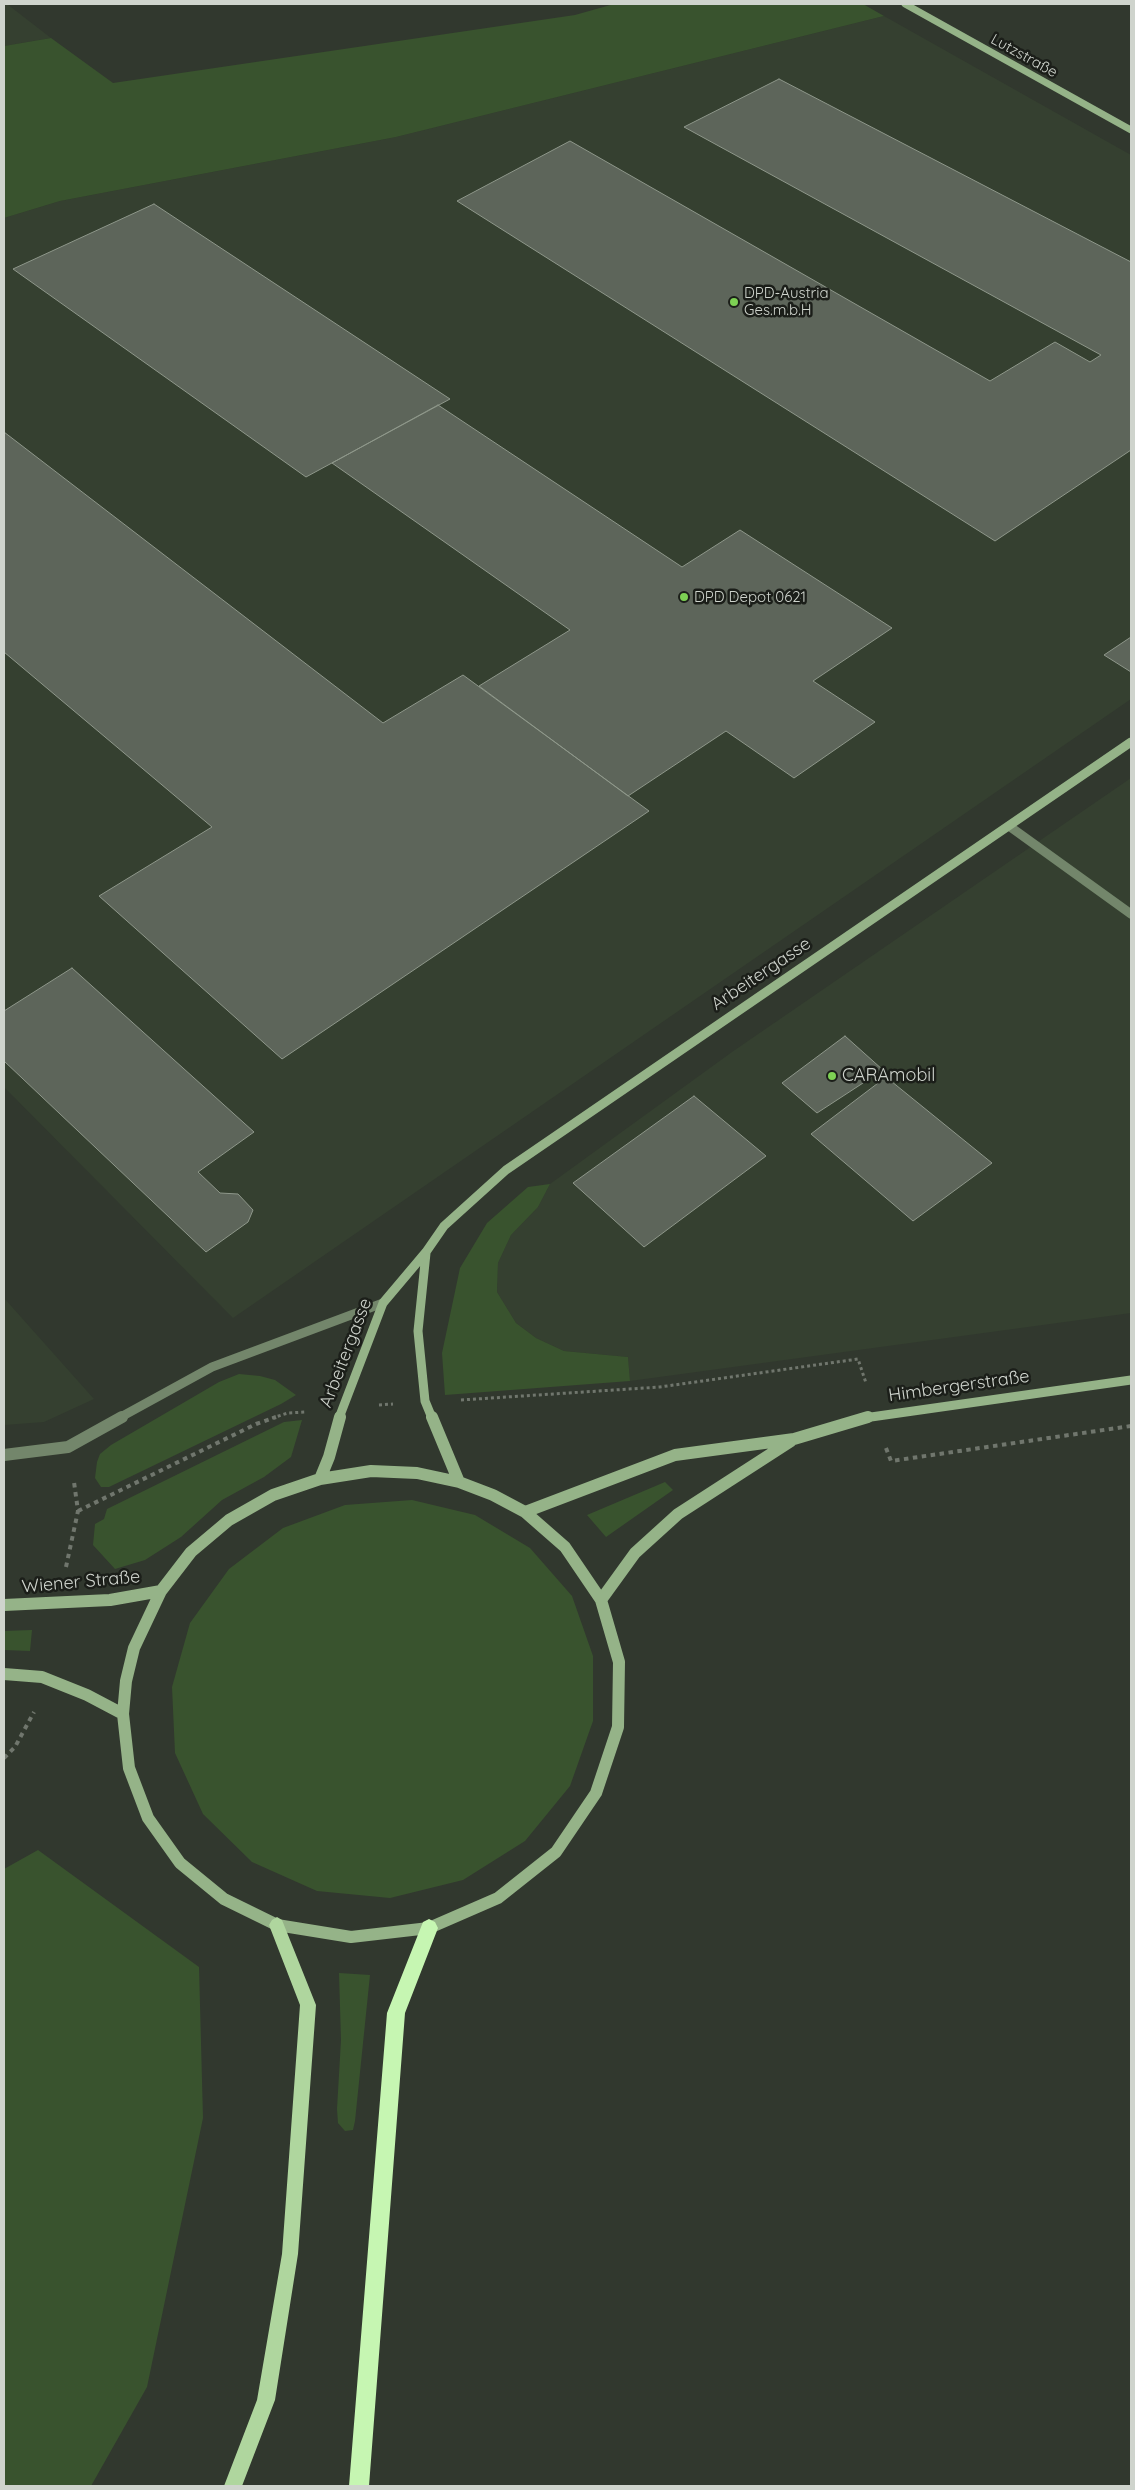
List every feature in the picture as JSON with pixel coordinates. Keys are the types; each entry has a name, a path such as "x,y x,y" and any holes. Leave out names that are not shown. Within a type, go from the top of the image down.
{"highway":[{"path":"359,2486 396,2013 429,1928"}],"main road":[{"path":"232,2486 266,2400 290,2254 308,2006 277,1925"}],"street":[{"name":"Lutzstraße","path":"905,4 1131,130"},
{"name":"Arbeitergasse","path":"320,1479 329,1457 342,1408 383,1303 426,1252 444,1226 506,1170 1131,742"},
{"name":"Arbeitergasse","path":"426,1252 418,1331 425,1401 459,1482"},
{"name":"Himbergerstraße","path":"525,1512 675,1455 794,1439 876,1415 1131,1380"},
{"name":"Himbergerstraße","path":"601,1600 635,1553 678,1514 794,1439"},
{"path":"371,1471 417,1473 459,1482 493,1495 525,1512 565,1547 601,1600 619,1662 618,1727 596,1793 556,1852 498,1898 429,1928 351,1938 277,1925 224,1899 180,1863 148,1818 129,1768 123,1714 126,1681 134,1648 161,1591 191,1552 229,1520 273,1495 320,1479 371,1471"},
{"name":"Wiener Straße","path":"4,1605 110,1600 161,1591"},
{"path":"4,1674 42,1677 87,1695 123,1714"}],"lane":[{"path":"1009,826 1131,914"},
{"path":"4,1455 68,1447 212,1367 383,1303"}],"path":[{"path":"471,1400 660,1387 858,1359 865,1381"},
{"path":"78,1511 256,1424 288,1413"},
{"path":"884,1440 891,1461 1131,1426"}],"shaded area":[{"path":"4,4 7,4 51,38 4,46"},
{"path":"884,16 1131,155 1131,699 233,1318 4,1087 4,218 60,201 396,137"},
{"path":"1131,778 1131,1313 630,1381 628,1357 564,1351 536,1338 516,1323 497,1292 498,1263 511,1235 538,1207 550,1184 732,1052"},
{"path":"4,1298 94,1399 44,1422 4,1425"}],"green space":[{"path":"614,4 863,4 884,16 396,137 60,201 4,218 4,46 51,38 113,83 575,15"},
{"path":"550,1184 538,1207 511,1235 498,1263 497,1292 516,1323 536,1338 564,1351 628,1357 630,1381 445,1395 442,1353 460,1268 487,1223 528,1187"},
{"path":"239,1374 275,1380 296,1395 109,1487 101,1487 95,1478 100,1454 111,1445 219,1382"},
{"path":"302,1420 291,1457 264,1477 222,1500 181,1537 145,1560 115,1569 93,1545 95,1524 104,1519 107,1509 284,1422"},
{"path":"665,1482 673,1490 606,1537 587,1515"},
{"path":"412,1500 475,1515 530,1548 572,1596 593,1656 593,1721 570,1786 525,1841 463,1880 390,1898 317,1891 252,1862 203,1814 175,1753 172,1687 190,1623 229,1569 283,1528 345,1505"},
{"path":"32,1630 30,1651 4,1650 4,1631"},
{"path":"38,1850 199,1967 203,2118 147,2387 91,2486 4,2486 4,1869"},
{"path":"339,1973 370,1975 355,2121 353,2130 345,2131 338,2123 337,2109 341,2040"}],"building":[{"name":"DPD-Austria Ges.m.b.H","path":"779,79 1131,262 1131,450 995,541 457,201 570,141 990,381 1055,342 1090,362 1101,355 684,127"},
{"path":"154,204 450,399 306,477 13,269"},
{"name":"DPD Depot 0621","path":"438,405 682,567 740,530 892,628 813,681 875,722 794,778 726,731 628,796 479,686 570,630 332,463"},
{"path":"4,432 383,723 463,675 649,811 282,1059 99,896 212,827 4,652"},
{"path":"1131,637 1131,672 1104,655"},
{"path":"72,968 254,1132 198,1172 220,1193 238,1194 253,1210 248,1222 206,1252 4,1061 4,1011"},
{"name":"CARAmobil","path":"845,1036 883,1070 817,1113 782,1083"},
{"path":"886,1077 992,1163 913,1221 811,1134"},
{"path":"694,1096 766,1156 644,1247 573,1183"}],"place":[{"name":"DPD-Austria Ges.m.b.H","path":"734,302"},
{"name":"DPD Depot 0621","path":"684,597"},
{"name":"CARAmobil","path":"832,1076"}]}
